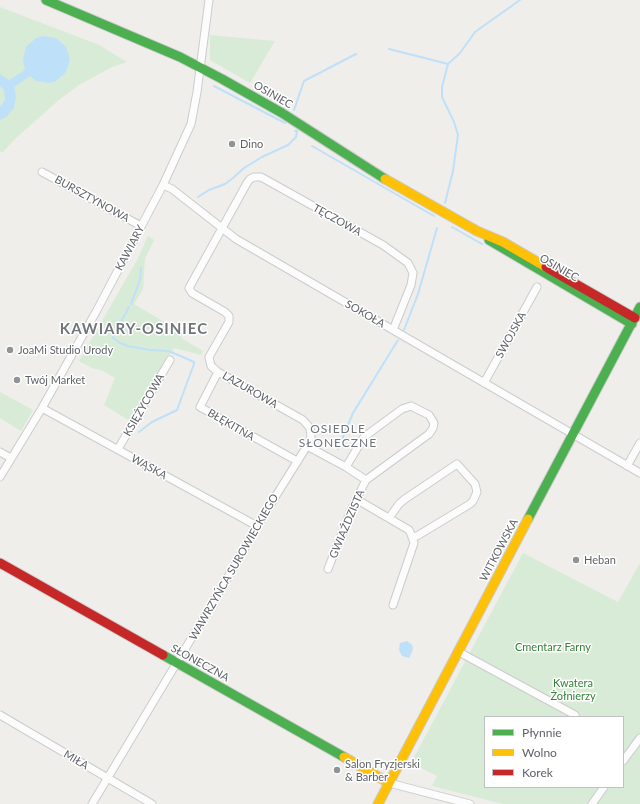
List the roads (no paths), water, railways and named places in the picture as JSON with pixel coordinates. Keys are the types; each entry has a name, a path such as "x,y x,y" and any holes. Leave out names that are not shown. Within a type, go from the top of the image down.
{"street":[{"name":"OSINIEC","path":"46,0 200,67 282,113 384,179 477,231 503,242 633,321"},
{"name":"KAWIARY","path":"0,477 42,408 97,310 163,185 191,124 197,92 209,0"},
{"name":"BURSZTYNOWA","path":"42,172 141,226"},
{"name":"TĘCZOWA","path":"222,228 247,183 254,177 261,177 383,245 408,263 411,266 413,273 411,285 393,330"},
{"name":"SOKOŁA","path":"163,185 172,189 236,239 640,473"},
{"name":"LAZUROWA","path":"222,228 189,288 192,293 225,312 229,316 229,322 210,358 211,366 218,372 302,420 310,428 311,432"},
{"name":"SWOJSKA","path":"484,383 537,287"},
{"name":"WITKOWSKA","path":"378,804 640,307"},
{"name":"KSIĘŻYCOWA","path":"118,449 170,360"},
{"name":"BŁĘKITNA","path":"218,372 200,407 297,462"},
{"name":"GWIAŹDZISTA","path":"328,568 356,500 366,480 429,434 434,423 429,415 411,406 402,409 364,437 346,467"},
{"name":"WĄSKA","path":"42,408 257,526"},
{"name":"WAWRZYŃCA SUROWIECKIEGO","path":"92,804 224,584 257,526 307,446 311,437 311,432"},
{"path":"627,466 640,443"},
{"name":"GWIAŹDZISTA","path":"307,446 346,467 366,480"},
{"path":"0,452 11,458"},
{"path":"389,518 399,504 457,464 475,484 477,492 473,501 417,536 412,537"},
{"path":"356,500 409,530 412,537 414,543 393,606"},
{"name":"SŁONECZNA","path":"0,563 389,783"},
{"path":"459,652 575,714"},
{"name":"MIŁA","path":"0,715 152,804"},
{"path":"624,760 640,738"},
{"path":"389,783 470,804"},
{"path":"592,804 603,788"}],"water":[{"path":"43,36 56,38 66,47 70,59 66,72 56,81 50,83 36,81 30,76 14,87 16,97 14,108 6,117 0,120 0,107 5,98 4,90 0,86 0,74 9,80 25,70 23,59 26,47 36,38"},
{"path":"407,641 413,648 409,658 402,656 399,650 400,643"}],"waterway":[{"path":"389,49 448,64 460,53 475,32 520,0"},
{"path":"294,110 304,81 356,54"},
{"path":"445,203 453,171 458,135 454,122 442,97 442,87 448,64"},
{"path":"214,86 285,123"},
{"path":"198,197 209,190 225,184 244,168 262,157 288,145 296,137 297,131 295,131"},
{"path":"312,146 434,216"},
{"path":"452,227 482,244"},
{"path":"404,330 418,294 437,228"},
{"path":"131,304 140,280 141,268"},
{"path":"129,307 113,338 128,346 150,350 168,351 194,362 177,410 152,422 139,432"},
{"path":"338,449 353,413 398,340"}],"place":[{"name":"Dino","path":"232,144"},
{"name":"JoaMi Studio Urody","path":"10,350"},
{"name":"Twój Market","path":"17,380"},
{"name":"Heban","path":"576,560"},
{"name":"Salon Fryzjerski & Barber","path":"337,770"}],"district":[{"name":"KAWIARY-OSINIEC","path":"134,329"},
{"name":"OSIEDLE SŁONECZNE","path":"338,436"}],"park label":[{"name":"Cmentarz Farny","path":"553,647"},
{"name":"Kwatera Żołnierzy","path":"573,689"}]}
